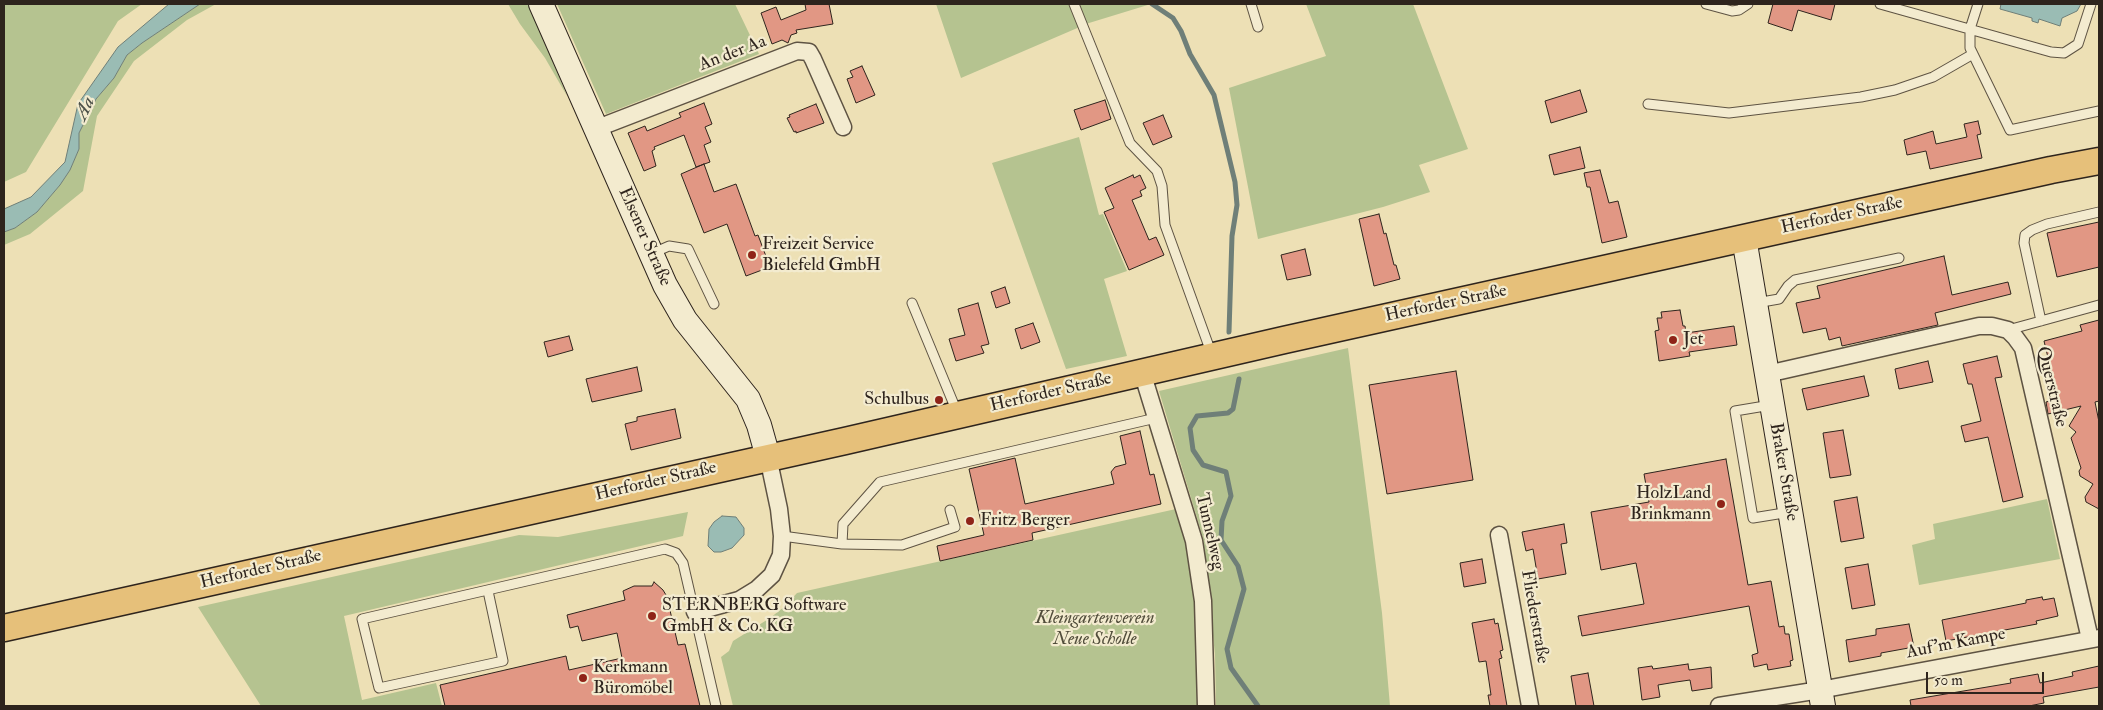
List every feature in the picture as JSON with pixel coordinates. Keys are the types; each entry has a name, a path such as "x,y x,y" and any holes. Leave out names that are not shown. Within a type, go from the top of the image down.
{"main road":[{"name":"Elsener Straße","path":"541,4 675,306 748,399 759,425 768,457"},
{"name":"Herforder Straße","path":"4,628 958,415 1213,356 2043,171 2099,161"},
{"name":"Braker Straße","path":"1744,238 1822,698"}],"street":[{"name":"An der Aa","path":"595,129 797,51 809,52 843,127"},
{"path":"1767,374 1979,326 1992,326 2008,330"},
{"name":"Querstraße","path":"2008,330 2023,348 2095,639"},
{"name":"Tunnelweg","path":"1142,372 1194,541 1203,610 1206,706"},
{"path":"695,612 739,600 757,590 772,575 781,556 782,536 779,509 768,457"},
{"name":"Fliederstraße","path":"1499,535 1530,706"},
{"name":"Auf'm Kampe","path":"1719,706 1822,698 2095,639"}],"lane":[{"path":"1074,4 1130,143 1156,171 1162,186 1165,225 1213,356"},
{"path":"1251,4 1258,28"},
{"path":"1706,4 1732,11 1739,10 1748,4"},
{"path":"1880,4 2051,52 2064,53 2078,44 2091,4"},
{"path":"1978,4 1970,30 1970,48 2010,130 2099,110"},
{"path":"1648,104 1729,113 1861,97 1894,90 1933,77 1973,54"},
{"path":"2041,321 2024,243 2025,236 2032,230 2047,224 2099,212"},
{"path":"651,254 668,246 688,249 714,304"},
{"path":"1755,303 1779,299 1790,282 1795,280 1899,258"},
{"path":"912,303 958,415"},
{"path":"2008,330 2099,305"},
{"path":"1772,405 1734,411 1753,518 1790,512"},
{"path":"842,544 843,524 880,482 1156,418"},
{"path":"782,536 842,544 902,545 955,527 950,510"},
{"path":"488,591 503,660 379,688 362,619 665,549 676,553 683,563 716,706"}],"green space":[{"path":"4,4 142,4 118,21 26,172 4,182"},
{"path":"200,4 216,4 187,20 134,61 97,116 83,191 30,234 4,245 4,232 15,228 37,212 70,170 79,149 79,133 96,99 114,78 127,55"},
{"path":"508,4 529,4 567,96 545,58"},
{"path":"557,4 735,4 759,54 606,114"},
{"path":"936,4 1151,4 1089,23 961,78"},
{"path":"1306,4 1413,4 1468,149 1419,165 1430,192 1383,207 1258,239 1229,88 1326,56"},
{"path":"1079,137 1099,215 1103,214 1127,271 1104,279 1127,356 1066,369 992,163"},
{"path":"1348,348 1382,613 1390,706 1216,706 1215,655 1203,538 1159,391"},
{"path":"2047,499 2060,559 1919,585 1912,545 1935,539 1933,524"},
{"name":"Kleingartenverein Neue Scholle","path":"1176,509 1185,541 1194,599 1198,655 1198,706 733,706 721,657 729,651 733,641 770,618 797,593"},
{"path":"688,512 683,536 344,616 362,700 436,683 442,706 261,706 198,607 519,535 558,537"}],"water":[{"name":"Aa","path":"169,4 200,4 127,55 114,78 96,99 79,133 79,149 70,170 60,185 37,212 15,228 4,232 4,209 31,197 65,162 78,104 118,47"},
{"path":"2001,4 2081,4 2077,11 2062,18 2060,26 2039,19 2038,23 2032,21 2032,18 2000,9"},
{"path":"722,516 736,517 744,528 744,535 732,548 721,552 714,552 708,546 709,529"}],"building":[{"path":"805,4 829,4 833,24 796,30 797,33 791,35 788,43 782,40 772,44 761,13 776,7 781,20 806,10"},
{"path":"1773,4 1835,4 1831,20 1798,10 1792,31 1768,23"},
{"path":"862,66 875,95 856,103 847,79 853,77 850,71"},
{"path":"1580,90 1587,112 1551,123 1545,101"},
{"path":"1105,100 1111,119 1081,130 1074,110"},
{"path":"704,103 712,124 705,127 711,142 704,145 710,162 696,167 684,135 654,147 655,149 652,151 656,166 644,171 628,133 645,126 647,131 681,117 679,113"},
{"path":"816,104 824,123 796,133 796,131 794,132 787,118 790,117 789,115"},
{"path":"1163,115 1172,137 1153,145 1143,123"},
{"path":"1978,121 1981,134 1977,135 1982,158 1930,169 1926,151 1907,155 1904,140 1933,131 1936,144 1967,137 1964,124"},
{"path":"1580,147 1585,168 1554,175 1549,155"},
{"path":"704,164 714,192 736,184 755,236 758,235 770,267 746,276 727,224 704,233 681,174"},
{"path":"1600,170 1609,203 1618,201 1627,237 1602,243 1590,187 1587,187 1584,173"},
{"path":"1133,175 1134,178 1140,175 1146,188 1140,191 1142,196 1132,200 1149,240 1156,237 1164,255 1129,270 1104,212 1114,208 1105,188"},
{"path":"1379,214 1400,279 1374,286 1359,219"},
{"path":"2099,222 2099,267 2057,277 2047,233"},
{"path":"1305,249 1311,275 1287,280 1281,255"},
{"path":"1944,256 1952,295 2008,282 2011,294 1935,313 1938,325 1842,346 1840,337 1829,340 1826,328 1803,333 1796,303 1820,298 1817,286"},
{"path":"1005,287 1010,303 996,308 991,292"},
{"path":"978,303 989,344 981,346 984,353 956,361 949,339 965,335 958,309"},
{"path":"1680,310 1686,333 1734,326 1737,345 1689,352 1690,356 1659,361 1655,331 1659,330 1657,318 1662,318 1661,312"},
{"path":"2099,320 2099,401 2095,402 2099,422 2099,509 2086,502 2085,497 2093,484 2080,476 2079,471 2081,468 2071,438 2076,432 2069,426 2081,406 2048,414 2046,402 2058,399 2044,341 2082,331 2080,325"},
{"path":"1033,323 1040,342 1021,349 1015,329"},
{"path":"569,336 573,350 548,357 544,342"},
{"path":"1997,356 2002,377 1995,378 2023,497 2003,502 1988,437 1965,442 1961,426 1981,421 1972,384 1968,384 1963,364"},
{"path":"1928,361 1933,382 1899,389 1895,369"},
{"path":"637,367 642,391 592,402 586,379"},
{"path":"1456,371 1473,480 1387,494 1369,385"},
{"path":"1864,376 1869,396 1807,410 1802,389"},
{"path":"675,409 681,438 631,450 625,424 637,421 637,417"},
{"path":"1843,430 1851,475 1830,478 1823,433"},
{"path":"1140,431 1150,475 1154,474 1161,504 1032,533 1033,540 940,561 937,546 984,535 969,469 1015,458 1025,504 1114,484 1111,472 1115,467 1126,464 1120,436"},
{"path":"1726,459 1748,585 1771,581 1779,627 1784,626 1785,634 1789,634 1793,660 1790,661 1791,666 1768,670 1767,664 1754,667 1752,655 1758,653 1749,606 1582,636 1578,616 1644,604 1636,563 1601,570 1591,512 1649,502 1644,474"},
{"path":"1857,497 1864,538 1841,542 1834,501"},
{"path":"1564,524 1567,543 1561,544 1566,574 1538,579 1533,549 1526,551 1522,532"},
{"path":"1482,559 1486,583 1464,587 1460,563"},
{"path":"1868,564 1875,605 1852,609 1845,568"},
{"name":"Kerkmann Büromöbel","path":"654,582 663,590 672,605 669,606 678,645 685,644 700,706 445,706 440,685 566,656 569,670 622,658 617,633 582,641 578,626 570,628 567,615 625,600 623,591 634,586 652,586"},
{"path":"2042,597 2043,600 2054,598 2058,616 2036,621 2037,624 1946,641 1942,620 2026,603 2026,600"},
{"path":"1494,619 1495,624 1498,623 1503,650 1500,651 1502,658 1499,659 1507,706 1490,706 1488,695 1491,695 1486,661 1479,662 1472,623"},
{"path":"1909,624 1914,647 1881,653 1881,656 1849,662 1846,640 1876,635 1876,629"},
{"path":"1688,664 1689,670 1711,667 1712,688 1692,691 1690,680 1658,685 1660,697 1642,700 1638,668 1652,666 1653,669"},
{"path":"2099,666 2099,687 2043,697 2044,703 2029,706 1911,706 1910,700 2011,683 2010,679 2038,674 2040,683 2073,676 2072,672"},
{"path":"1588,673 1594,706 1576,706 1571,676"}],"waterway":[{"path":"1152,4 1173,18 1181,31 1190,54 1214,95 1235,182 1237,205 1232,236 1229,332"},
{"path":"1239,379 1233,409 1228,413 1197,416 1190,428 1193,450 1203,465 1226,472 1231,496 1222,521 1221,540 1238,566 1244,589 1227,649 1231,668 1258,706"}],"place":[{"name":"Freizeit Service Bielefeld GmbH","path":"752,255"},
{"name":"Jet","path":"1673,340"},
{"name":"Schulbus","path":"939,400"},
{"name":"HolzLand Brinkmann","path":"1721,504"},
{"name":"Fritz Berger","path":"970,521"},
{"name":"STERNBERG Software GmbH & Co. KG","path":"652,616"},
{"name":"Kerkmann Büromöbel","path":"583,678"}]}
